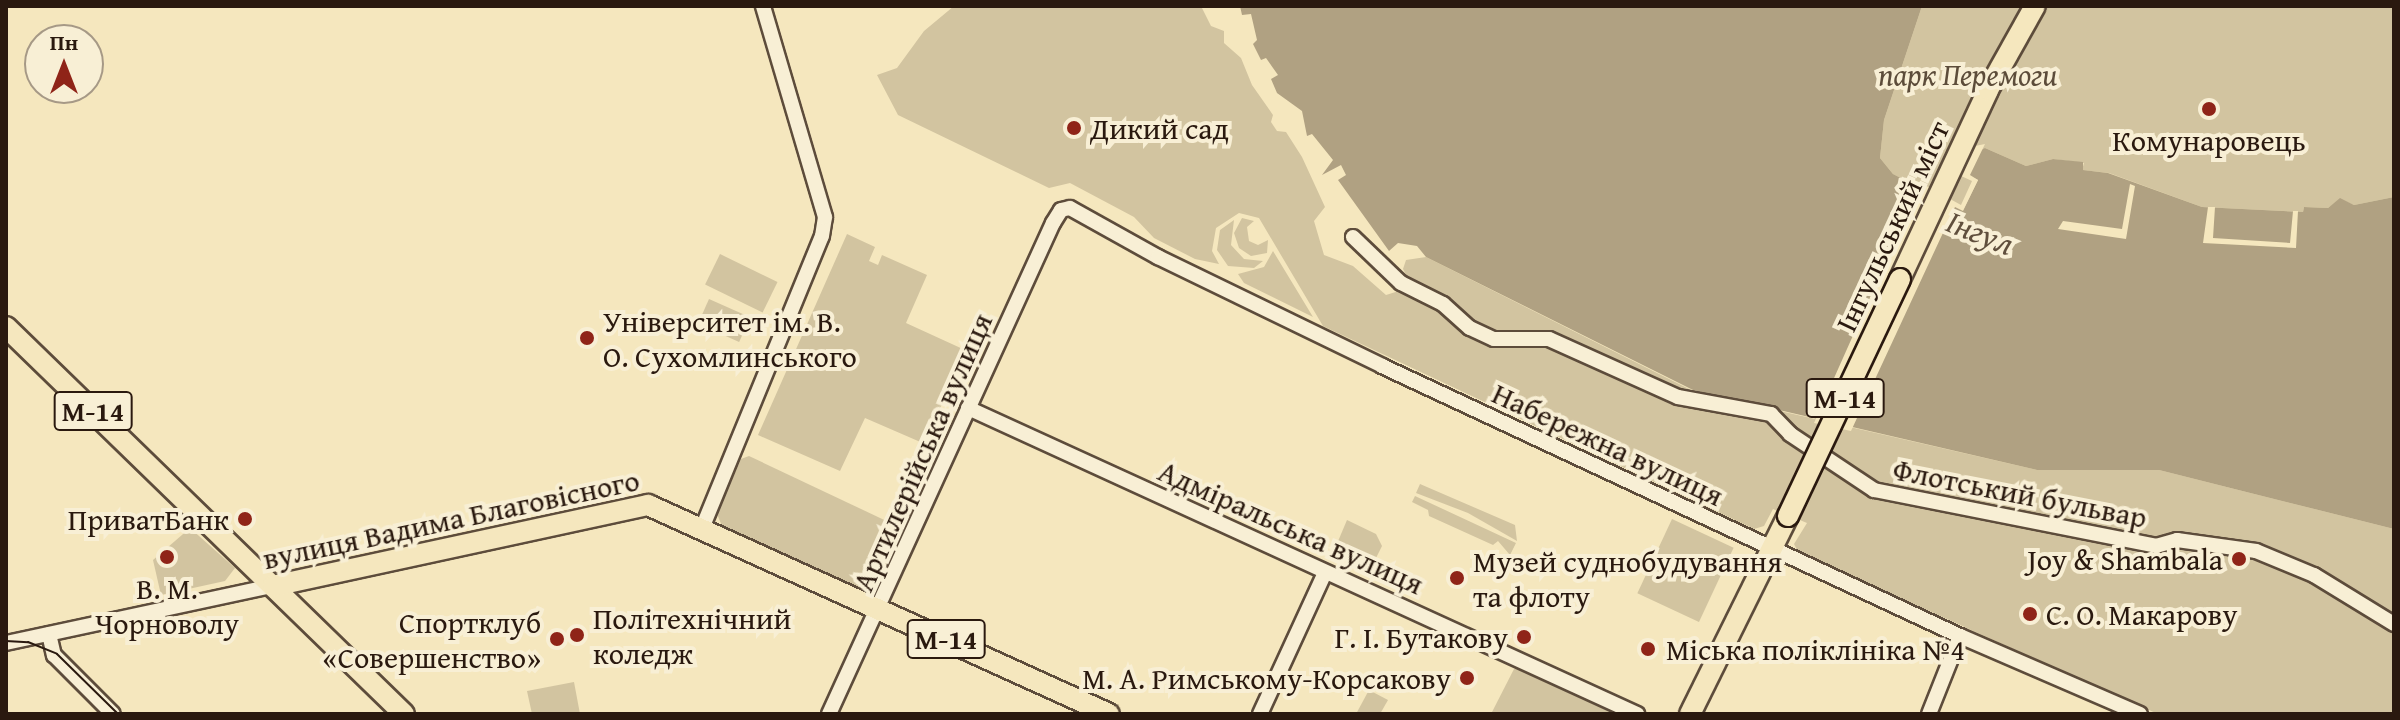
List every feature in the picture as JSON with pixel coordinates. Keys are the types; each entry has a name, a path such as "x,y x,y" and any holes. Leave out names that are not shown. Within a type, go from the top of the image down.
{"highway":[{"name":"Інгульський міст","path":"1772,549 1988,90 2035,6"},
{"name":"М-14","path":"6,327 404,714"},
{"name":"вулиця Вадима Благовісного","path":"273,586 648,505 703,526 1109,714"},
{"name":"М-14","path":"1690,714 1772,549"}],"street":[{"path":"703,526 822,236 825,217 763,6"},
{"name":"Артилерійська вулиця","path":"829,714 880,609 968,408 1061,210"},
{"name":"Набережна вулиця","path":"1061,210 1080,212 1184,270 1772,549 1960,636 2140,714"},
{"name":"Флотський бульвар","path":"1353,237 1401,283 1443,304 1470,328 1494,339 1549,339 1678,397 1771,414 1790,434 1821,450 1874,490 2156,546 2177,540 2256,551 2314,575 2394,624"},
{"name":"Адміральська вулиця","path":"968,408 1637,714"},
{"path":"1260,714 1325,573"},
{"name":"вулиця Вадима Благовісного","path":"6,643 273,586"},
{"path":"49,634 54,655 113,714"},
{"path":"1929,714 1960,636"}],"green space":[{"path":"954,6 1201,6 1211,26 1224,31 1224,43 1241,58 1252,85 1273,115 1271,122 1277,131 1286,132 1302,157 1325,207 1314,221 1324,255 1353,266 1386,295 1402,290 1409,280 1403,269 1406,260 1426,257 1693,391 2037,470 2159,470 2394,529 2394,714 2158,714 1798,552 1794,544 1807,523 1773,509 1764,526 1754,529 1323,326 1259,218 1239,213 1216,228 1212,251 1219,264 1195,259 1154,238 1134,217 1070,183 1049,188 898,115 877,75 897,68 924,31"},
{"name":"Комунаровець","path":"1922,6 2394,6 2394,197 2354,205 2340,199 2328,208 2304,207 2303,212 2202,207 2109,173 2082,170 2084,163 2053,159 2026,166 1985,148 1963,211 1893,174 1880,158 1884,120"},
{"path":"1242,218 1254,221 1247,227 1249,241 1258,245 1268,240 1267,253 1251,256 1239,248 1234,233"},
{"path":"1234,220 1231,245 1244,259 1263,261 1254,268 1228,266 1217,250 1220,230"},
{"path":"847,234 875,247 869,261 878,265 882,255 927,275 906,323 965,350 925,444 865,418 840,471 758,435"},
{"path":"1273,251 1313,317 1244,283 1238,274 1264,267"},
{"path":"720,254 778,282 763,313 705,285"},
{"path":"709,299 750,317 739,342 698,324"},
{"path":"749,456 897,526 904,534 879,589 863,592 722,526 717,514 741,459"},
{"path":"1420,484 1515,525 1517,541 1468,513 1416,493"},
{"path":"1415,496 1516,543 1510,555 1498,541 1493,545 1429,516 1428,510 1412,502"},
{"path":"1672,519 1734,548 1699,622 1637,593"},
{"path":"1347,520 1376,534 1382,546 1374,562 1336,546"},
{"path":"190,528 235,568 225,581 161,595 153,560"},
{"path":"1514,669 1517,669 1615,714 1491,714"},
{"path":"574,682 580,714 532,714 527,691"},
{"path":"1369,690 1388,700 1380,714 1356,714"}],"water":[{"name":"Інгул","path":"1240,6 1922,6 1884,120 1880,158 1893,174 1963,210 1978,180 1949,166 1985,148 2026,166 2053,159 2083,162 2083,170 2108,173 2202,207 2303,212 2304,207 2328,208 2340,198 2354,205 2394,197 2394,529 2159,470 2037,470 1693,390 1426,257 1417,246 1398,243 1389,251 1338,180 1346,175 1341,165 1322,175 1333,160 1312,134 1307,136 1302,111 1277,93 1271,79 1278,75 1266,58 1261,60 1253,44 1257,40 1251,14 1242,15"}],"pier":[{"path":"1985,144 1970,175 1978,180 1963,211 1955,207 1851,431 1814,423 1921,183 1961,205 1972,181 1946,169 1970,147"},
{"path":"2130,184 2135,186 2126,239 2058,229 2063,221 2122,229"},
{"path":"2208,207 2215,207 2213,238 2290,243 2293,211 2298,211 2296,248 2203,243"}],"tram line":[{"path":"6,641 28,642 57,654 118,714"}],"place":[{"name":"Комунаровець","path":"2209,109"},
{"name":"Дикий сад","path":"1074,128"},
{"name":"Університет ім. В. О. Сухомлинського","path":"587,338"},
{"name":"ПриватБанк","path":"245,519"},
{"name":"В. М. Чорноволу","path":"167,557"},
{"name":"Joy & Shambala","path":"2239,559"},
{"name":"Музей суднобудування та флоту","path":"1457,578"},
{"name":"С. О. Макарову","path":"2030,614"},
{"name":"Політехнічний коледж","path":"577,635"},
{"name":"Г. І. Бутакову","path":"1524,637"},
{"name":"Спортклуб «Совершенство»","path":"557,639"},
{"name":"Міська поліклініка №4","path":"1648,649"},
{"name":"М. А. Римському-Корсакову","path":"1467,678"}],"park label":[{"name":"парк Перемоги","path":"1968,74"}]}
